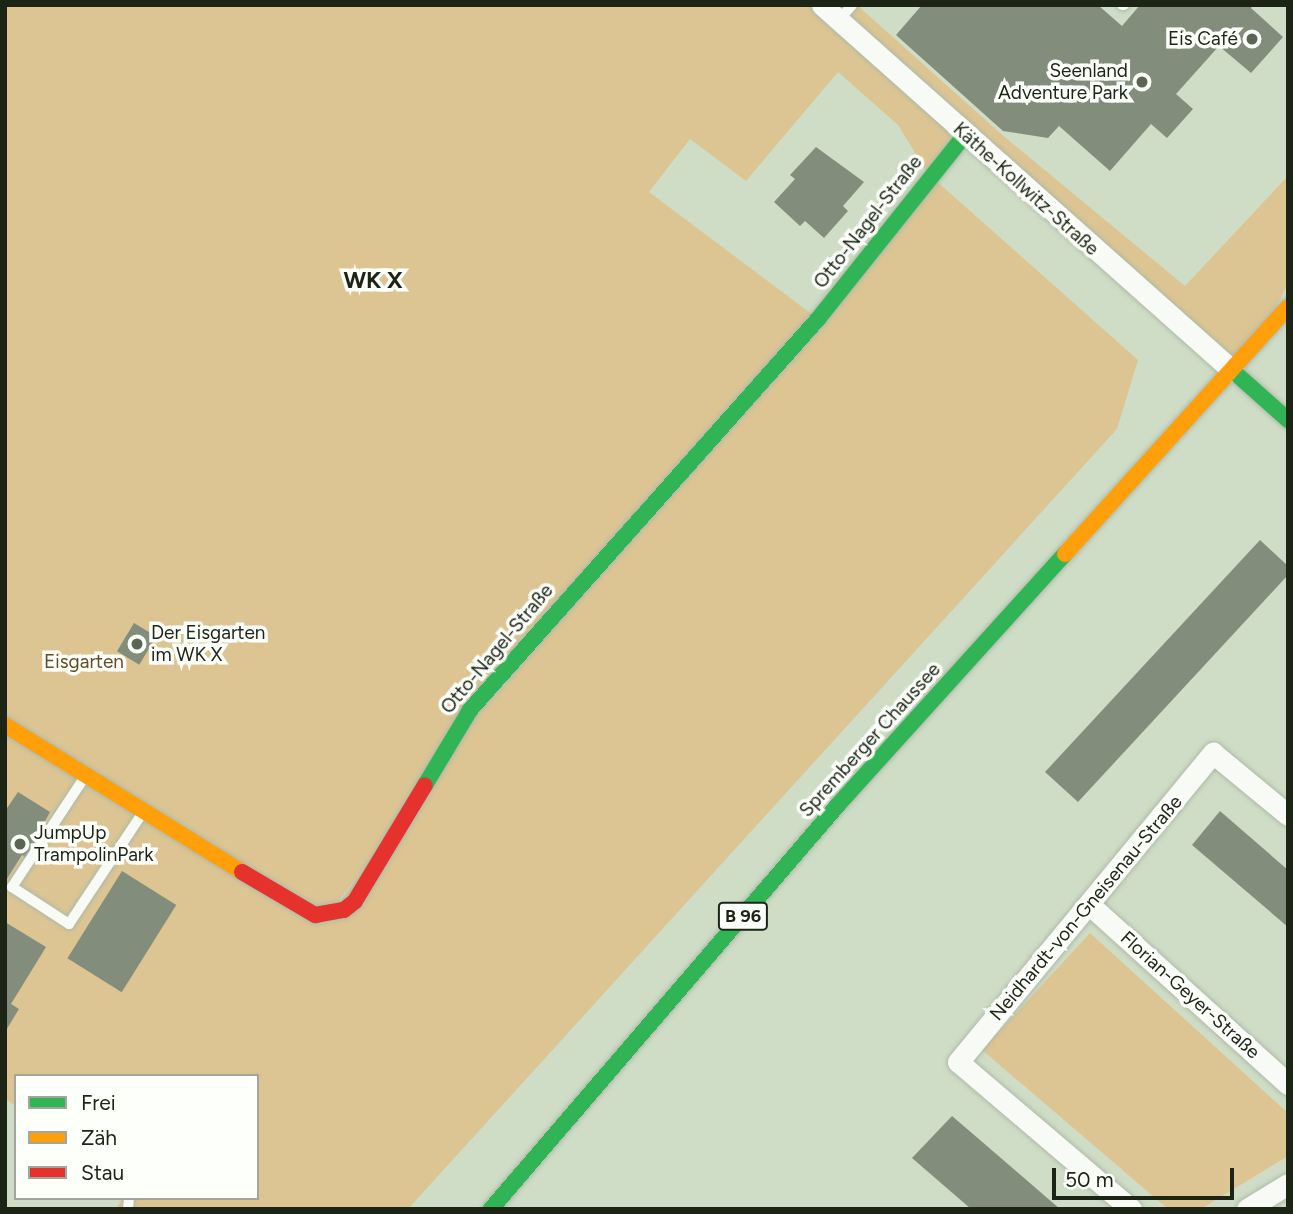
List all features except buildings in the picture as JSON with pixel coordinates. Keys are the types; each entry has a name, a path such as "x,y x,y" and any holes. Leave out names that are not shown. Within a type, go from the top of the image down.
{"street":[{"name":"Käthe-Kollwitz-Straße","path":"822,5 845,13 965,135 1233,371"},
{"name":"Otto-Nagel-Straße","path":"5,726 315,915 329,916 355,901 470,710 818,319 965,135"},
{"name":"Spremberger Chaussee","path":"491,1209 837,806 1233,371 1288,307"},
{"path":"1233,371 1288,420"},
{"name":"Neidhardt-von-Gneisenau-Straße","path":"1131,1209 958,1062 1091,906 1213,753 1288,815"},
{"name":"Florian-Geyer-Straße","path":"1091,906 1288,1084"},
{"path":"1247,1209 1288,1184"}],"lane":[{"path":"85,775 12,887 69,924 143,812"}],"green space":[{"name":"Eisgarten","path":"5,5 818,5 962,135 928,174 898,125 838,72 746,181 690,139 649,192 817,318 597,561 328,915 5,722"},
{"path":"823,5 857,5 1000,133 1185,286 1288,176 1288,283 1265,329 1232,366"},
{"path":"933,178 1138,360 1117,429 408,1209 116,1209 122,1200 259,1200 259,1074 14,1074 14,1105 5,1099 5,728 329,917 441,760"},
{"path":"1090,933 1288,1113 1288,1156 1201,1209 1168,1209 982,1050"}],"traffic: fast":[{"path":"425,785 470,710 818,319 965,135"},
{"path":"1233,371 1288,420"},
{"path":"491,1209 837,806 1065,554"}],"traffic: slow":[{"path":"1065,554 1288,307"},
{"path":"5,725 242,872"}],"traffic: jam":[{"path":"242,872 315,915 344,910 355,901 425,785"}],"place":[{"name":"Eis Café","path":"1252,39"},
{"name":"Seenland Adventure Park","path":"1142,82"},
{"name":"Der Eisgarten im WK X","path":"137,644"},
{"name":"JumpUp TrampolinPark","path":"20,844"}],"district":[{"name":"WK X","path":"373,280"}]}
